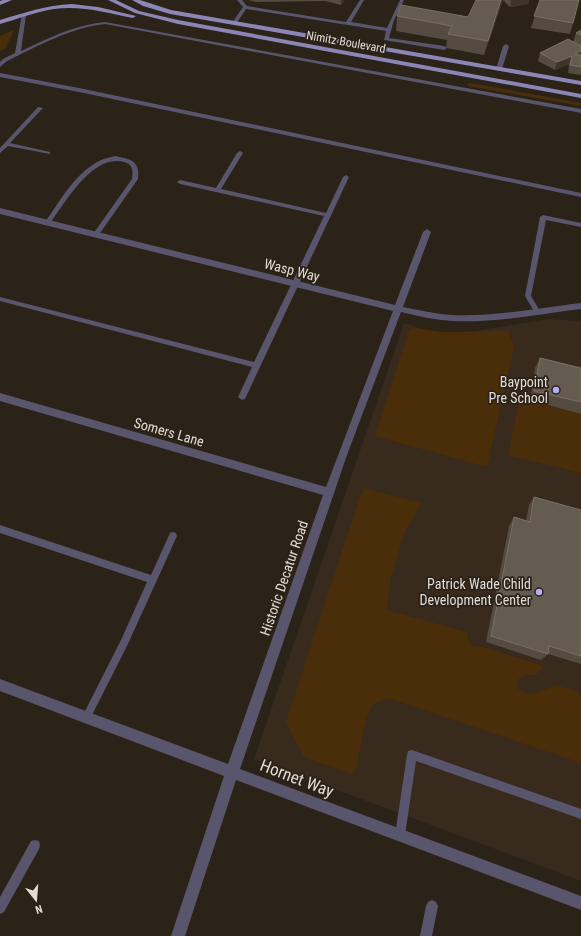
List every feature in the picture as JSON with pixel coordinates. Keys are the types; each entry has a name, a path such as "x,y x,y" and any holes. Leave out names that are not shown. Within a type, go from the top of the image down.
{"main road":[{"path":"0,3 9,0"},
{"path":"0,22 52,0"},
{"name":"Nimitz Boulevard","path":"111,0 123,7 137,12 178,22 581,96"},
{"name":"Nimitz Boulevard","path":"135,0 160,10 581,83"},
{"path":"0,22 47,8 69,6 178,22"}],"street":[{"name":"Wasp Way","path":"0,211 425,315 453,318 497,316 581,306"},
{"name":"Historic Decatur Road","path":"178,936 232,772 342,455 399,309 427,232"},
{"name":"Somers Lane","path":"0,397 330,493"},
{"name":"Hornet Way","path":"0,685 581,903"}],"lane":[{"path":"239,0 245,7 389,30"},
{"path":"348,23 362,0"},
{"path":"402,0 392,20 386,39 444,48"},
{"path":"234,23 245,7"},
{"path":"17,55 24,15"},
{"path":"0,65 6,60 74,30 92,23 105,23 581,111"},
{"path":"499,69 506,46"},
{"path":"0,75 79,90 581,195"},
{"path":"0,151 40,108"},
{"path":"6,144 48,153"},
{"path":"218,190 240,153"},
{"path":"48,222 87,171 99,163 123,158 132,163 134,166 136,170 135,179 96,234"},
{"path":"242,397 294,284 346,177"},
{"path":"180,182 327,215"},
{"path":"537,311 528,296 543,217 581,225"},
{"path":"0,299 256,365"},
{"path":"0,529 153,580"},
{"path":"86,718 173,536"},
{"path":"400,835 412,755 581,814"},
{"path":"0,908 3,893 35,845"},
{"path":"426,936 432,906"}],"shaded area":[{"path":"15,29 5,49 0,51 0,36"},
{"path":"471,83 581,103 581,106 468,86 467,84"},
{"path":"548,319 581,321 581,881 254,759 404,323 444,336"},
{"path":"413,328 444,332 508,331 514,347 487,467 375,436 409,331"},
{"path":"520,398 581,414 581,473 508,455"},
{"path":"363,488 422,503 405,531 390,581 387,610 467,632 469,642 474,647 480,646 544,666 536,675 526,675 518,679 517,688 526,694 536,693 556,685 576,691 581,697 581,763 391,699 386,699 375,703 371,707 364,728 356,769 352,774 304,757 286,722"}],"building":[{"path":"476,0 501,0 488,41 448,34 452,26 397,16 401,5 468,17"},
{"path":"540,0 579,0 573,23 534,16"},
{"path":"581,30 581,35 576,33"},
{"path":"568,39 581,46 581,51 575,54 581,55 581,67 570,65 572,56 557,62 540,53"},
{"name":"Baypoint Pre School","path":"540,358 581,368 581,402 534,391"},
{"name":"Patrick Wade Child Development Center","path":"534,497 581,510 581,656 549,646 548,654 491,636 514,517 530,522"}],"place":[{"name":"Baypoint Pre School","path":"556,390"},
{"name":"Patrick Wade Child Development Center","path":"539,592"}]}
